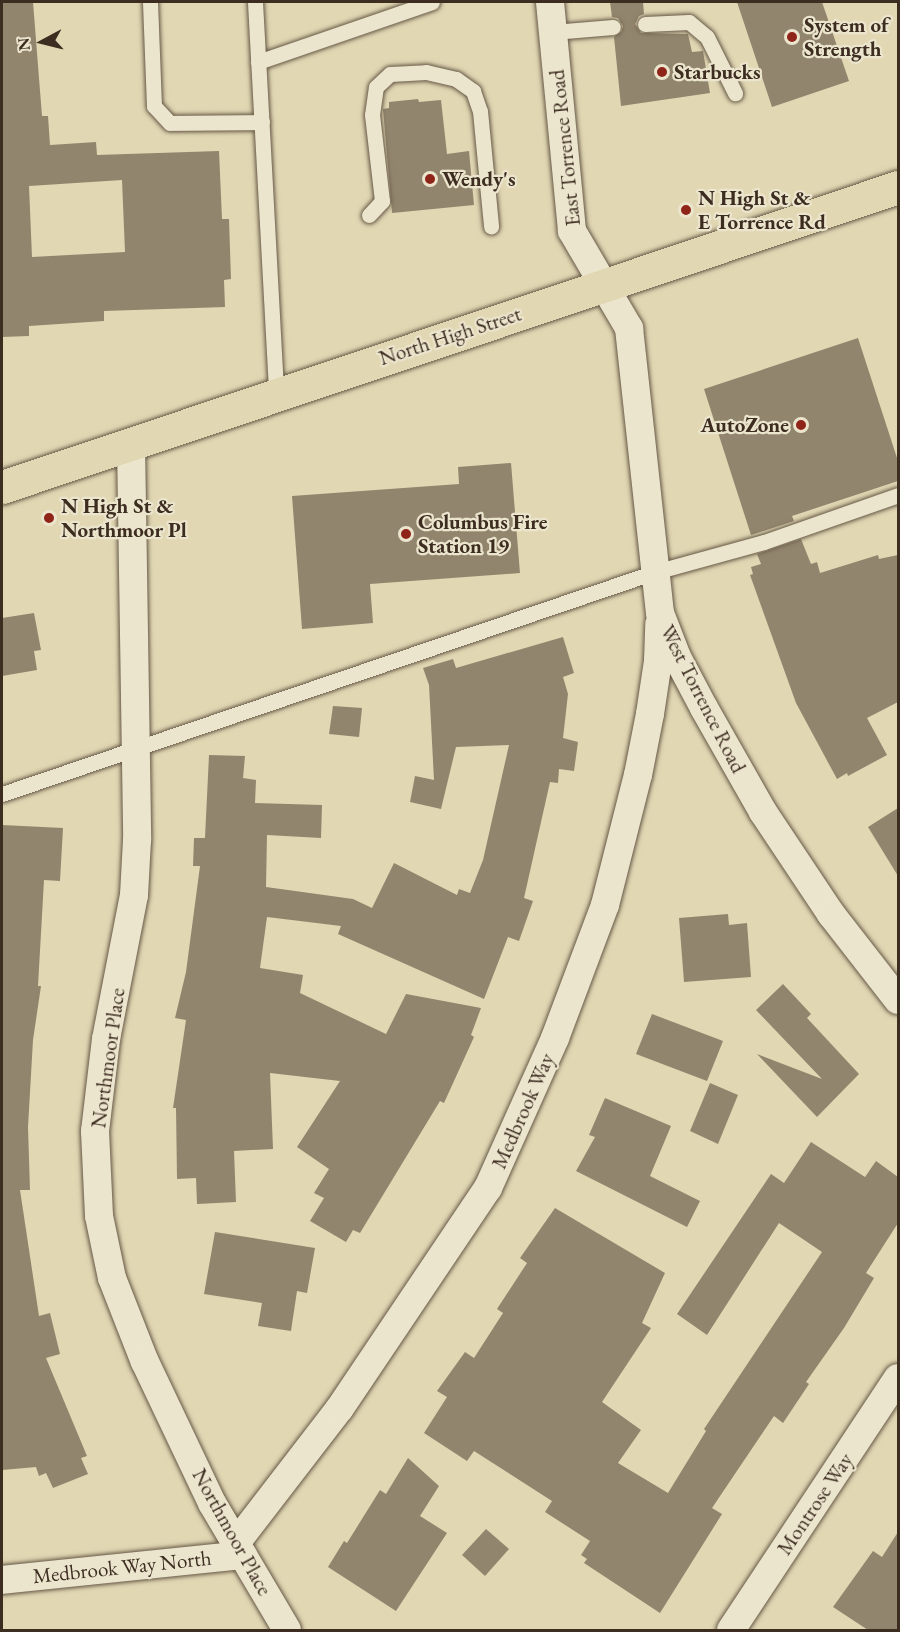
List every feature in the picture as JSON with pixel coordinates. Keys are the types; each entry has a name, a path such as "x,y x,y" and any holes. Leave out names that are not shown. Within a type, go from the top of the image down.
{"main road":[{"name":"North High Street","path":"2,486 898,187"}],"street":[{"name":"East Torrence Road","path":"550,2 572,231 606,285"},
{"name":"West Torrence Road","path":"606,285 629,328 660,613 677,657 763,812 831,914 898,1000"},
{"name":"Northmoor Place","path":"131,443 137,748 134,895 106,1039 95,1131 99,1216 112,1278 145,1362 212,1503 287,1630"},
{"name":"Medbrook Way","path":"239,1549 340,1408 488,1188 555,1038 605,904 638,775 650,714 658,662 660,613"},
{"name":"Montrose Way","path":"731,1630 898,1378"},
{"name":"Medbrook Way North","path":"2,1580 239,1549"}],"lane":[{"path":"150,2 154,106 170,123 262,122"},
{"path":"255,2 276,393"},
{"path":"258,62 432,2"},
{"path":"645,24 689,22 707,37 735,93"},
{"path":"553,32 613,27"},
{"path":"369,215 382,201 372,115 376,87 390,74 426,72 456,79 472,91 480,111 491,226"},
{"path":"2,794 655,572 764,542 898,495"}],"building":[{"path":"2,2 33,2 42,116 48,116 50,145 96,142 97,155 219,151 222,219 229,219 231,279 224,280 225,307 104,311 104,321 29,326 29,336 2,337","holes":["122,180 125,252 32,257 29,186"]},
{"name":"Starbucks","path":"610,2 643,2 644,14 639,16 635,24 641,33 688,34 692,52 703,51 710,93 621,106 614,37 621,32 623,26 618,18 612,17"},
{"name":"System of Strength","path":"737,2 822,2 849,81 772,107"},
{"name":"Wendy's","path":"418,99 419,102 441,100 447,154 469,151 474,205 392,213 383,109 389,108 389,102"},
{"name":"AutoZone","path":"858,338 898,461 898,481 792,516 794,521 751,535 704,389"},
{"name":"Columbus Fire Station 19","path":"511,463 520,573 370,584 373,623 302,629 292,496 459,484 458,467"},
{"path":"801,539 811,564 817,562 820,573 878,555 879,559 898,555 898,702 867,718 887,755 848,776 847,773 837,779 796,703 750,575 753,574 751,567 761,564 757,554"},
{"path":"34,613 41,650 34,651 37,670 2,676 2,618"},
{"path":"563,637 574,673 563,677 568,694 563,738 578,742 574,771 559,769 558,783 550,782 524,898 533,901 519,941 508,937 484,999 338,934 341,926 267,917 260,968 303,975 300,993 386,1034 406,994 481,1008 471,1035 474,1037 444,1103 440,1101 360,1233 353,1230 346,1242 310,1221 324,1198 314,1193 329,1169 297,1147 340,1081 270,1073 273,1149 234,1151 236,1202 197,1204 196,1178 177,1179 176,1108 173,1108 186,1020 175,1018 186,972 200,866 193,866 194,838 205,838 209,755 245,756 243,778 256,780 255,803 322,805 321,838 267,835 266,887 353,899 372,908 394,863 457,895 459,889 470,893 483,860 509,745 456,747 441,809 410,802 415,776 434,780 429,685 423,668 453,659 456,668"},
{"path":"333,706 362,708 359,737 329,734"},
{"path":"898,808 898,876 868,827"},
{"path":"2,825 63,828 60,881 44,880 38,986 41,986 33,1040 28,1127 30,1190 20,1190 39,1316 50,1313 60,1354 46,1358 87,1456 81,1458 88,1474 53,1488 46,1473 39,1476 36,1467 2,1470"},
{"path":"728,914 729,925 747,923 751,977 684,982 679,918"},
{"path":"783,984 811,1014 807,1018 859,1074 817,1117 757,1054 822,1079 756,1010"},
{"path":"652,1014 723,1041 707,1081 636,1054"},
{"path":"710,1083 738,1095 718,1144 690,1131"},
{"path":"605,1098 671,1126 650,1176 700,1201 687,1227 576,1171 595,1137 589,1135"},
{"path":"811,1142 865,1177 876,1161 898,1177 898,1223 866,1273 874,1278 844,1328 806,1382 809,1384 783,1423 774,1416 712,1508 722,1514 660,1613 584,1563 587,1559 581,1555 590,1541 545,1512 552,1501 474,1451 467,1461 424,1433 447,1397 437,1391 465,1352 474,1358 503,1313 497,1309 527,1263 520,1258 555,1208 665,1273 642,1323 651,1328 602,1402 641,1430 618,1463 668,1493 706,1431 704,1429 822,1252 779,1223 707,1335 677,1314 771,1174 784,1183"},
{"path":"215,1232 315,1248 307,1293 297,1291 291,1331 258,1326 262,1303 204,1294"},
{"path":"408,1458 439,1486 420,1516 447,1533 396,1611 328,1567 344,1541 347,1543 380,1490 386,1494"},
{"path":"486,1529 509,1549 485,1576 462,1555"},
{"path":"898,1532 898,1630 868,1630 833,1607 873,1551 882,1557"}],"place":[{"name":"System of Strength","path":"792,37"},
{"name":"Starbucks","path":"662,72"},
{"name":"Wendy's","path":"430,179"},
{"name":"N High St & E Torrence Rd","path":"686,210"},
{"name":"AutoZone","path":"801,425"},
{"name":"N High St & Northmoor Pl","path":"49,518"},
{"name":"Columbus Fire Station 19","path":"406,534"}]}
